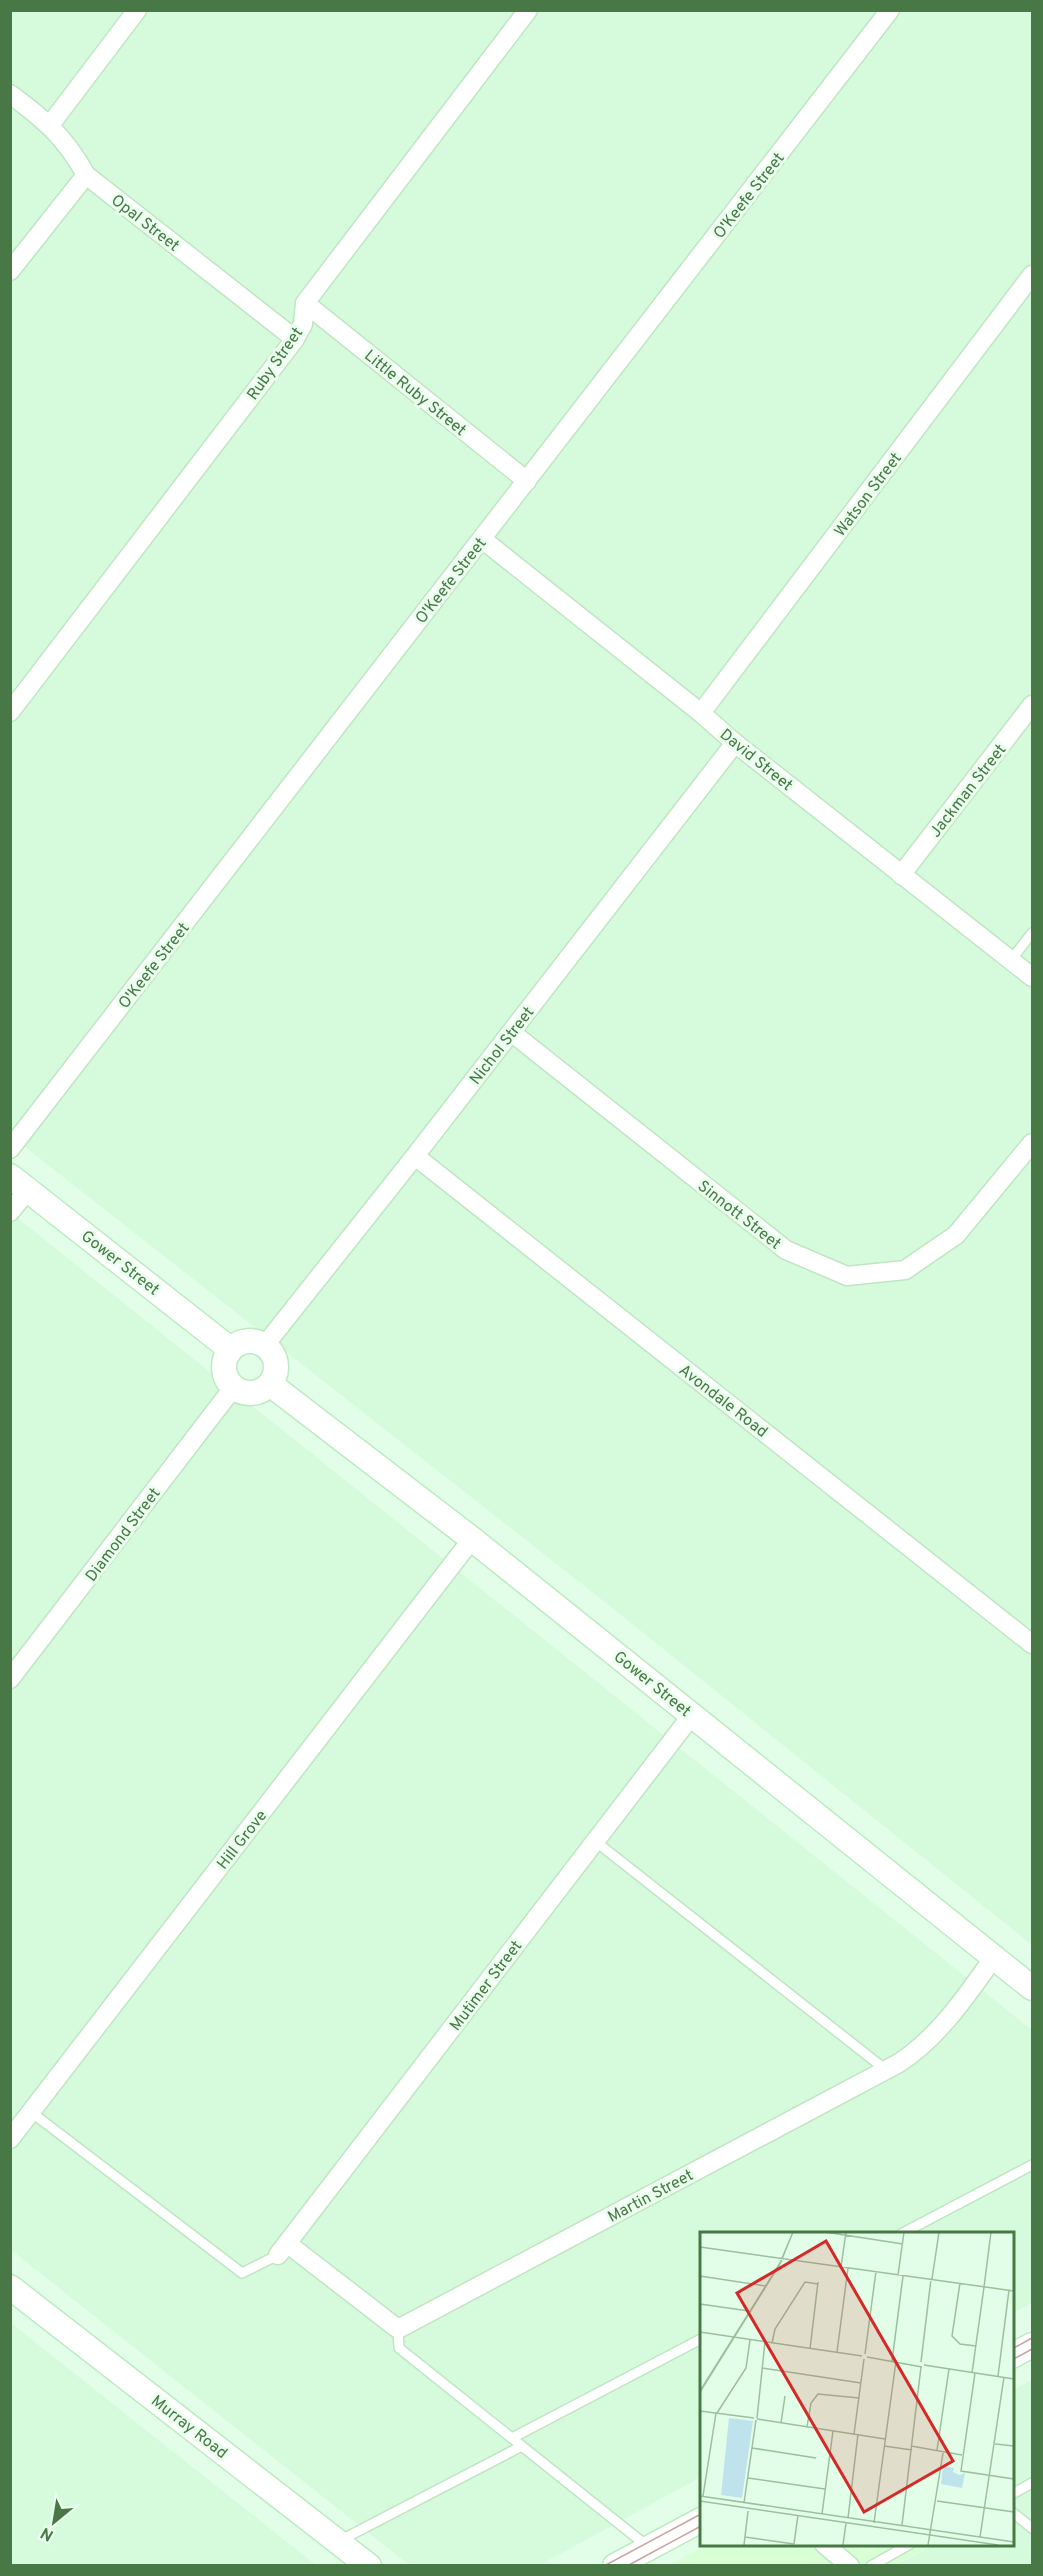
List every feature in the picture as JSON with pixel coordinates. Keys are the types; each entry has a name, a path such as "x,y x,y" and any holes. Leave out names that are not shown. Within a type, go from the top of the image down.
{"street":[{"path":"50,124 136,10"},
{"name":"Ruby Street","path":"10,712 295,339 303,324 305,303 528,10"},
{"name":"O'Keefe Street","path":"10,1149 890,10"},
{"name":"Opal Street","path":"10,94 50,124 74,153 86,175 295,339"},
{"path":"10,271 86,175"},
{"name":"Watson Street","path":"701,713 1032,275"},
{"name":"Little Ruby Street","path":"305,303 527,481"},
{"name":"David Street","path":"482,539 701,713 735,743 1032,977"},
{"name":"Jackman Street","path":"902,874 1032,705"},
{"name":"Nichol Street","path":"265,1345 416,1156 735,743"},
{"name":"Sinnott Street","path":"511,1032 786,1250 847,1276 905,1270 956,1235 1032,1143"},
{"name":"Avondale Road","path":"416,1156 1032,1644"},
{"path":"10,1212 19,1183"},
{"name":"Gower Street","path":"19,1183 230,1348"},
{"path":"246,1341 255,1341 265,1345 276,1364 270,1384 254,1393 233,1388 226,1378 223,1367 230,1348 246,1341"},
{"name":"Gower Street","path":"270,1384 472,1539 1032,1988"},
{"name":"Diamond Street","path":"10,1679 233,1388"},
{"name":"Hill Grove","path":"10,2139 472,1539"},
{"name":"Mutimer Street","path":"283,2249 692,1715"},
{"name":"Martin Street","path":"398,2329 886,2070 918,2050 938,2031 994,1957"},
{"path":"283,2249 398,2329"},
{"name":"Murray Road","path":"10,2287 369,2565"},
{"path":"615,2565 700,2521"},
{"path":"826,2546 850,2565"}],"lane":[{"path":"1011,960 1032,933"},
{"path":"595,1841 886,2070"},
{"path":"31,2112 242,2273 283,2249"},
{"path":"905,2232 1032,2165"},
{"path":"398,2329 399,2348 649,2547"},
{"path":"512,2438 700,2340"},
{"path":"339,2541 522,2446"},
{"path":"1013,2493 1032,2483"},
{"path":"1013,2514 1032,2528"},
{"path":"871,2565 905,2546"}],"shaded area":[{"path":"10,11 1032,11 1032,1945 601,1599 11,1136"},
{"path":"10,1212 1032,2030 1032,2303 1013,2313 1013,2232 700,2232 700,2478 540,2565 409,2565 11,2250"},
{"path":"11,2323 316,2565 11,2565"},
{"path":"1032,2380 1032,2565 895,2566 932,2546 1013,2546 1013,2390"},
{"path":"705,2546 932,2546 894,2565 666,2566"}],"tram line":[{"path":"1013,2348 1032,2338"},
{"path":"1013,2359 1032,2349"},
{"path":"604,2566 700,2515"},
{"path":"627,2566 700,2527"}]}
